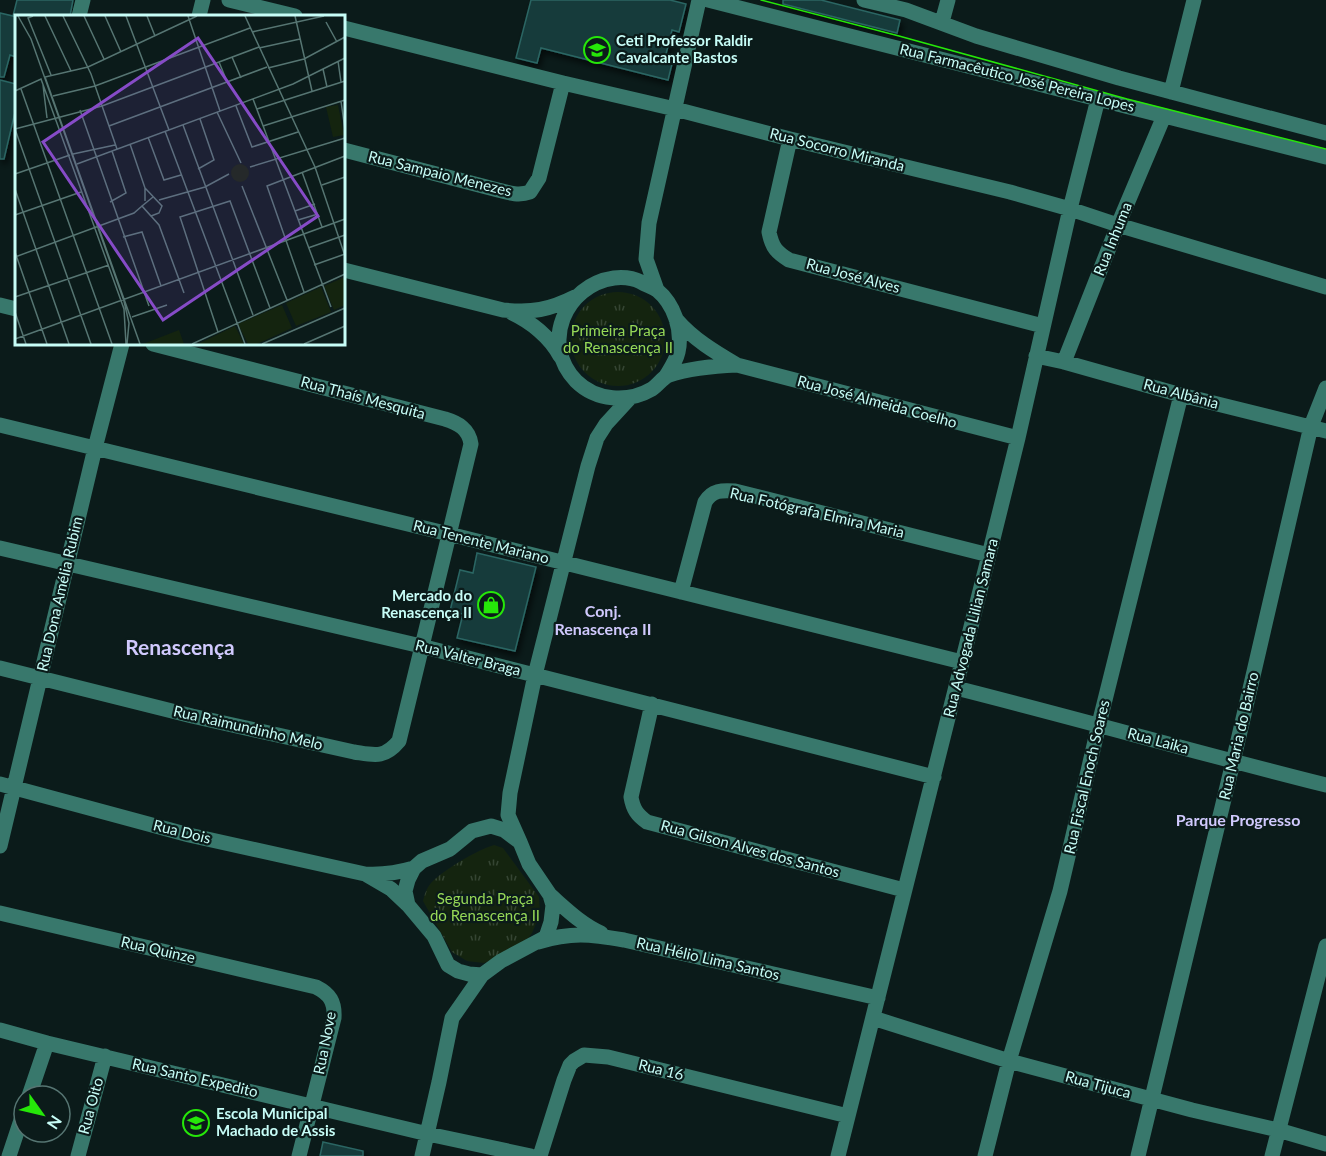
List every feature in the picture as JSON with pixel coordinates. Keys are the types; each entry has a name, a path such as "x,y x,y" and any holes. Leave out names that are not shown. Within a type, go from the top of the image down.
{"street":[{"path":"79,15 83,0"},
{"path":"199,15 203,0"},
{"path":"229,0 291,15"},
{"path":"422,1156 452,1018 482,975 501,961 546,937 551,922 553,905 549,895 529,864 508,815 510,793 535,675 597,438 606,424 629,399 653,388 666,376 678,352 680,339 676,319 670,305 657,290 646,259 650,223 699,0"},
{"name":"Rua Farmacêutico José Pereira Lopes","path":"708,0 1326,157"},
{"name":"Rua Farmacêutico José Pereira Lopes","path":"864,0 906,10 976,36 1171,92 1326,133"},
{"path":"942,22 948,0"},
{"path":"1171,92 1194,0"},
{"name":"Rua Socorro Miranda","path":"345,28 1010,192 1326,287"},
{"name":"Rua Sampaio Menezes","path":"345,150 506,192 524,194 530,192 538,178 563,83"},
{"name":"Rua Advogada Lilian Samara","path":"838,1156 1018,438 1070,209 1098,99"},
{"name":"Rua Inhuma","path":"1064,362 1164,116"},
{"name":"Rua José Alves","path":"790,139 769,232 773,246 780,254 789,260 1043,326"},
{"path":"345,270 503,310 523,312 562,304 603,280 620,278 636,280 657,290"},
{"path":"567,368 560,350 559,332 564,313 575,297"},
{"path":"0,305 15,309"},
{"path":"503,310 522,318 545,336 556,347 576,381 589,391 604,396 629,399"},
{"path":"676,319 708,348 737,365"},
{"name":"Rua Dona Amélia Rubim","path":"0,846 6,786 41,678 94,447 122,345"},
{"name":"Rua Thaís Mesquita","path":"157,345 459,424 468,433 471,444 449,534"},
{"name":"Rua Albânia","path":"1036,356 1326,431"},
{"path":"666,376 689,370 737,365"},
{"name":"Rua José Almeida Coelho","path":"737,365 1018,438"},
{"name":"Rua Maria do Bairro","path":"1138,1156 1311,426 1326,388"},
{"name":"Rua Fiscal Enoch Soares","path":"990,1155 1009,1061 1060,891 1181,395"},
{"name":"Rua Tenente Mariano","path":"0,425 962,662"},
{"name":"Rua Fotógrafa Elmira Maria","path":"681,592 705,502 718,490 735,491 989,555"},
{"path":"421,646 449,534"},
{"name":"Rua Valter Braga","path":"0,548 421,646 934,777"},
{"name":"Rua Raimundinho Melo","path":"0,668 204,718 354,752 377,755 391,750 399,741 421,646"},
{"name":"Rua Laika","path":"956,688 1326,785"},
{"name":"Rua Gilson Alves dos Santos","path":"652,705 631,797 633,806 641,818 647,822 904,890"},
{"name":"Rua Dois","path":"6,786 189,835 365,874"},
{"path":"408,905 405,891 414,868 422,861 450,849 472,831 491,826 504,830 520,842"},
{"path":"365,874 391,874 414,868"},
{"path":"365,874 391,889 419,917 434,936 448,965 458,971 482,975"},
{"path":"549,895 585,925 624,940"},
{"name":"Rua Quinze","path":"0,913 316,987"},
{"name":"Rua Hélio Lima Santos","path":"537,943 576,934 601,936 878,998"},
{"path":"1272,1156 1326,946"},
{"name":"Rua Nove","path":"298,1156 334,1012 331,997 316,987"},
{"name":"Rua Tijuca","path":"873,1018 1009,1061 1326,1143"},
{"name":"Rua Santo Expedito","path":"0,1030 428,1134 531,1156"},
{"path":"33,1084 47,1043"},
{"name":"Rua 16","path":"540,1156 566,1073 574,1061 584,1055 608,1057 848,1116"},
{"name":"Rua Oito","path":"78,1156 105,1056"}],"green space":[{"name":"Primeira Praça do Renascença II","path":"618,292 636,296 651,306 661,321 665,339 661,357 651,372 636,382 618,386 600,382 585,372 575,357 571,339 575,321 585,306 600,296"},
{"name":"Segunda Praça do Renascença II","path":"494,845 503,848 539,897 540,914 526,941 484,963 467,961 452,952 423,901 431,883 452,866"}],"building":[{"path":"17,0 73,0 70,15 13,16"},
{"name":"Ceti Professor Raldir Cavalcante Bastos","path":"531,0 670,0 686,4 679,32 672,30 665,58 673,60 668,80 541,48 537,63 516,58"},
{"path":"783,0 821,0 900,20 897,33 783,4"},
{"path":"0,13 15,17 15,57 10,55 4,77 0,77"},
{"path":"0,80 15,84 15,112 4,159 0,159"},
{"name":"Mercado do Renascença II","path":"477,553 536,567 515,651 457,638 463,614 450,611 460,570 473,573"},
{"path":"323,1142 363,1151 363,1156 320,1156"}],"tram line":[{"path":"761,0 1127,99 1326,149"}],"place":[{"name":"Ceti Professor Raldir Cavalcante Bastos","path":"597,50"},
{"name":"Mercado do Renascença II","path":"491,605"},
{"name":"Escola Municipal Machado de Assis","path":"196,1123"}],"district":[{"name":"Conj. Renascença II","path":"603,620"},
{"name":"Renascença","path":"180,648"},
{"name":"Parque Progresso","path":"1238,820"}]}
